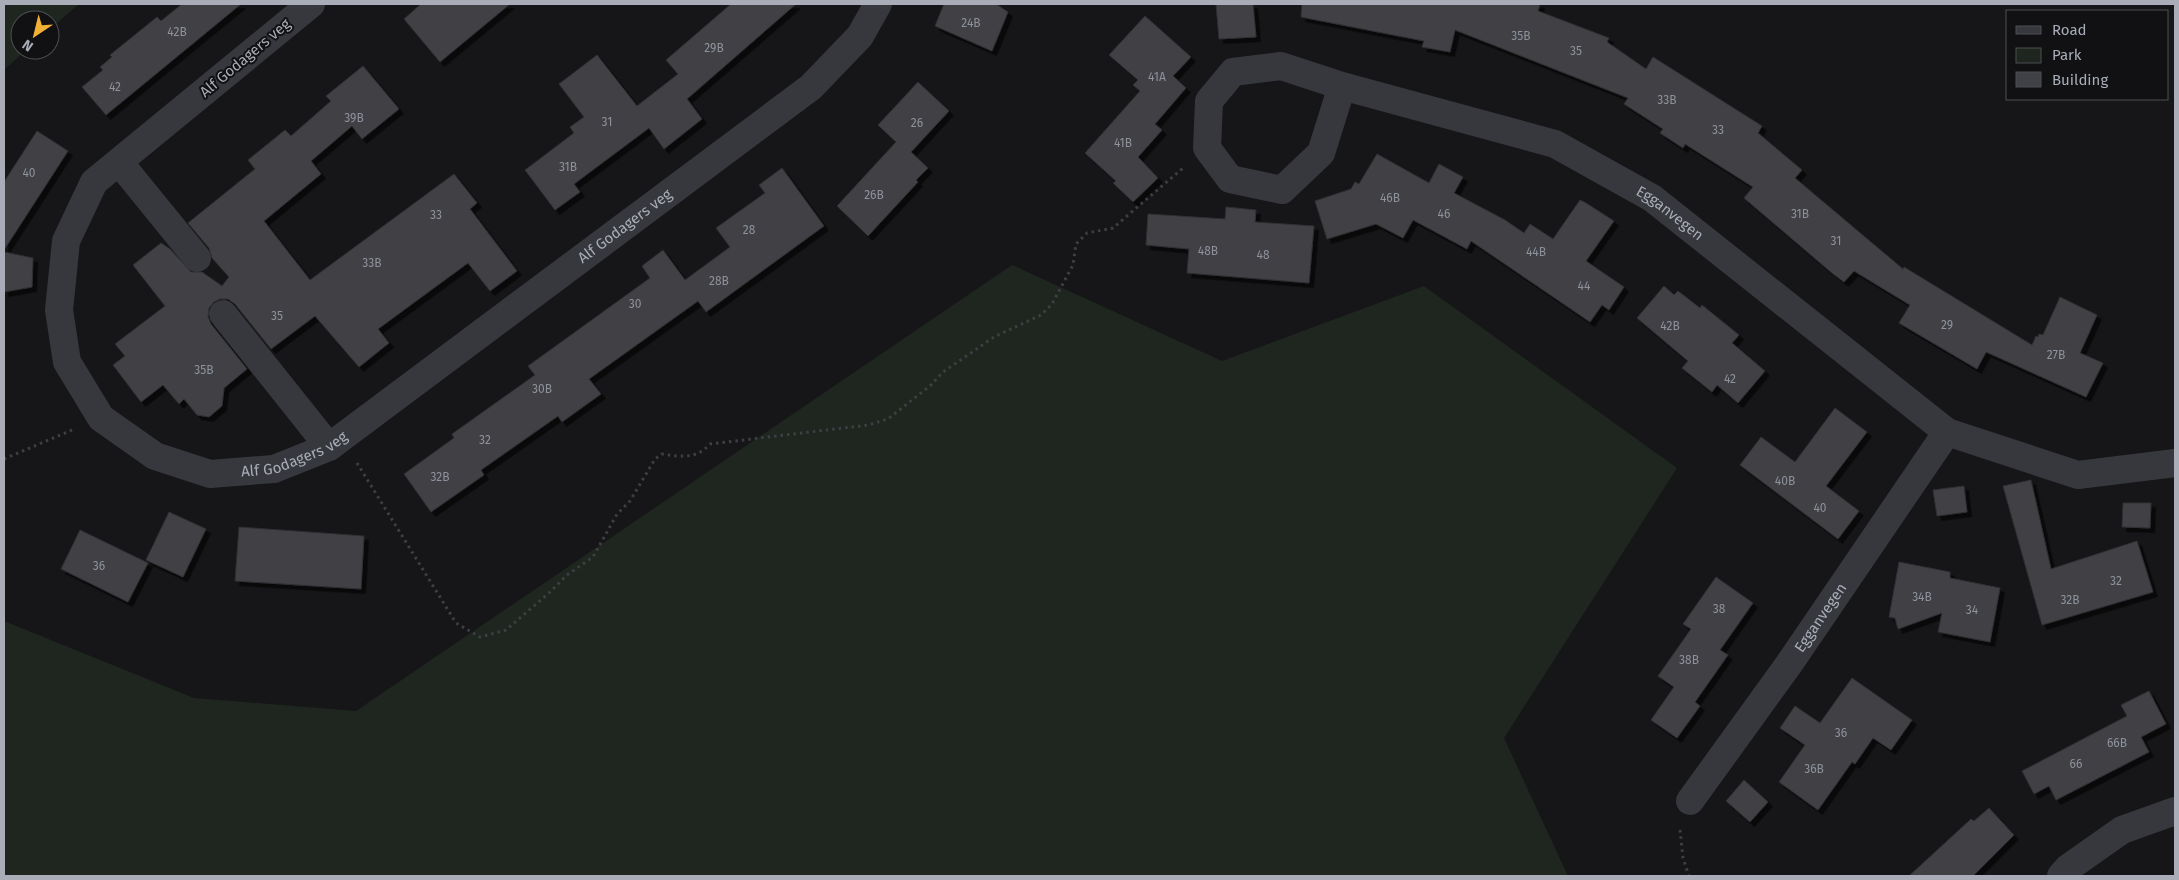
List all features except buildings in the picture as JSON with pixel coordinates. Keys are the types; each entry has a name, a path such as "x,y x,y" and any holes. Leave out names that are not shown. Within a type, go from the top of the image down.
{"street":[{"name":"Alf Godagers veg","path":"310,4 94,182 66,242 59,310 67,362 101,418 155,456 210,474 274,470 336,442 811,87 860,36 869,8"},
{"name":"Egganvegen","path":"1207,148 1209,101 1232,72 1281,66 1342,86 1556,144 1652,198 1947,432 2078,475 2175,463"},
{"path":"1207,148 1230,179 1282,190 1321,152 1342,86"},
{"path":"119,162 197,258"},
{"path":"223,314 336,442"},
{"name":"Egganvegen","path":"1690,801 1789,664 1947,432"},
{"path":"2061,876 2068,868 2122,830 2175,811"}],"path":[{"path":"336,442 456,623 480,637 506,630 550,592 566,575 593,557 616,514 630,501 655,459 662,454 684,457 703,452 710,444 868,425 888,419 931,385 943,372 994,337 1041,315 1052,304 1073,265 1076,244 1088,233 1113,228 1207,148"},
{"path":"4,459 101,418"},
{"path":"1689,876 1683,858 1680,825 1690,801"}],"green space":[{"path":"4,4 79,4 60,20 60,10 10,10 10,60 15,60 4,70"},
{"path":"1012,265 1222,361 1424,286 1677,468 1504,738 1568,876 4,876 4,621 194,698 356,711"}]}
